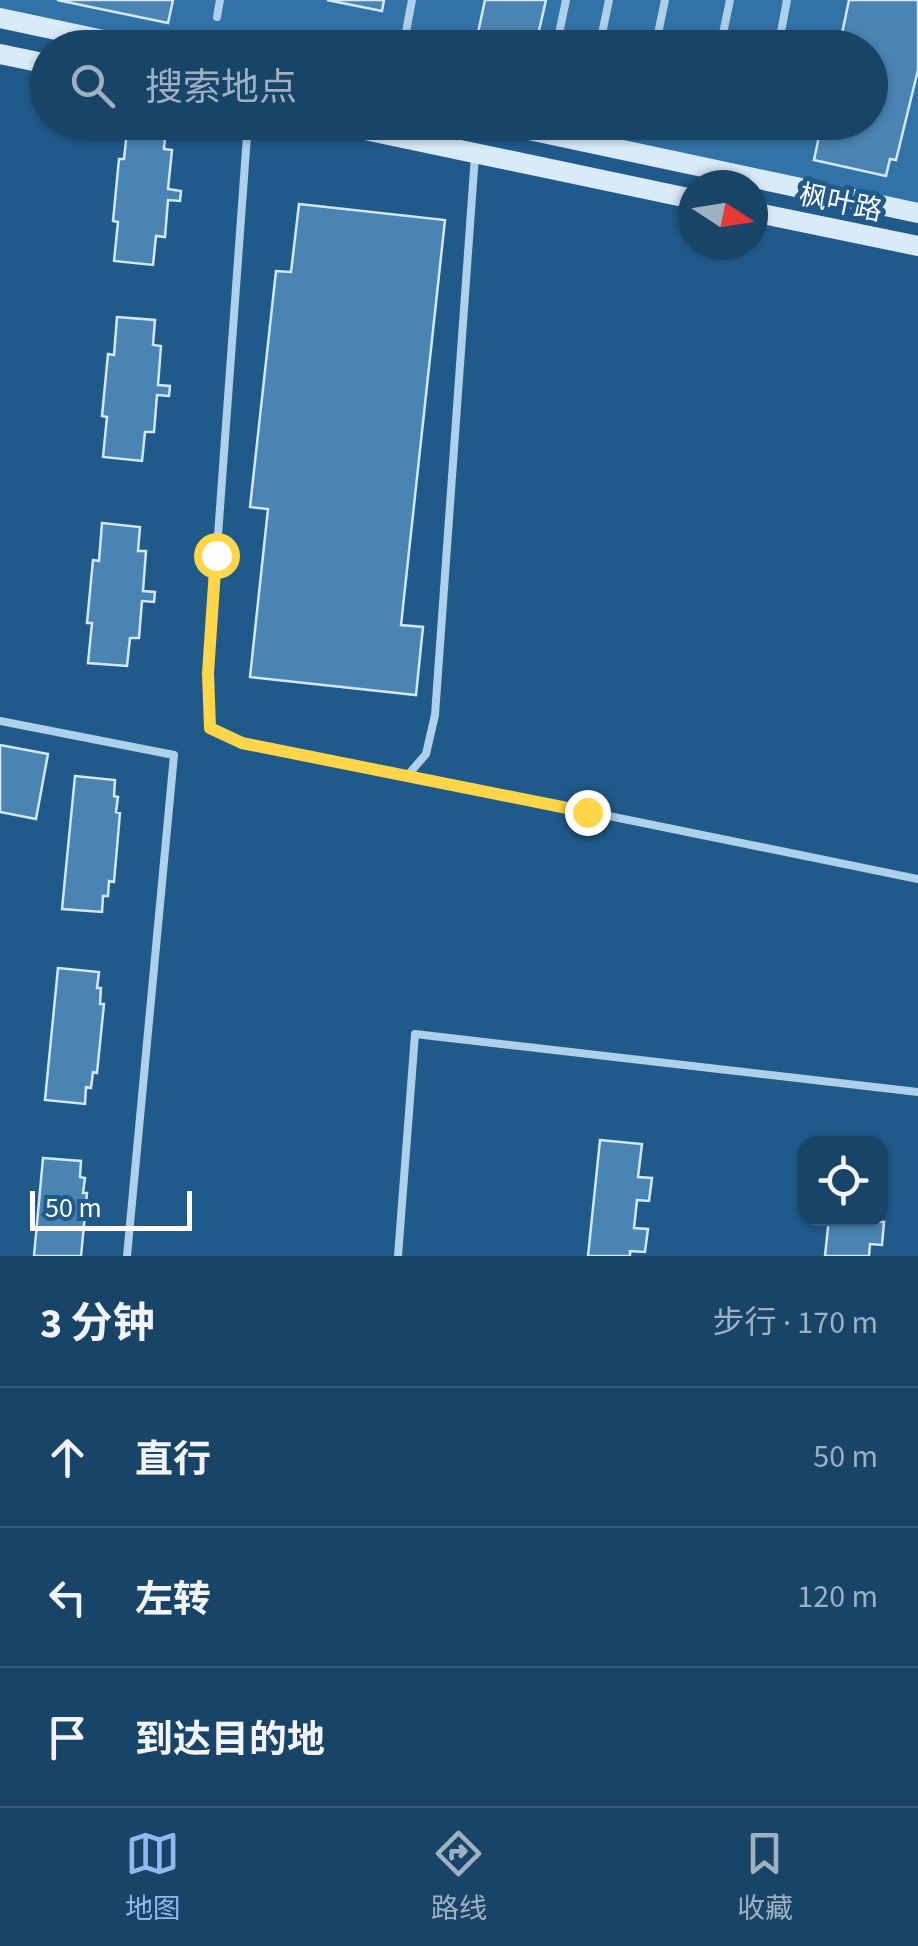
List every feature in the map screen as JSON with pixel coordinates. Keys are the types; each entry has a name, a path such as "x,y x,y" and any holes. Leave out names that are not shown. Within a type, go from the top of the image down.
{"street":[{"path":"0,18 56,30"},
{"path":"0,54 30,60"},
{"path":"411,140 678,196"},
{"name":"枫叶路","path":"576,140 918,213"},
{"name":"枫叶路","path":"768,215 918,246"}],"lane":[{"path":"217,17 220,0"},
{"path":"406,30 412,0"},
{"path":"560,30 566,0"},
{"path":"603,30 609,0"},
{"path":"659,30 665,0"},
{"path":"724,30 730,0"},
{"path":"782,30 788,0"},
{"path":"247,140 208,673 210,728 242,743 918,879"},
{"path":"408,775 426,754 435,714 475,154"},
{"path":"0,721 174,755 128,1256"},
{"path":"398,1256 415,1034 918,1092"}],"shaded area":[{"path":"0,0 918,0 918,213 768,181 768,170 714,170 572,140 888,140 888,30 56,30 0,18"}],"building":[{"path":"57,0 173,0 168,23"},
{"path":"327,0 384,0 382,11"},
{"path":"485,0 546,0 539,30 479,30"},
{"path":"849,0 918,0 918,70 896,160 890,159 886,176 814,160 818,140 888,140 888,30 843,30"},
{"path":"126,140 165,140 164,149 172,150 168,189 181,191 180,201 168,200 165,237 156,236 153,265 114,261 119,159 124,159"},
{"path":"299,204 445,220 401,625 423,627 416,695 250,677 268,509 250,507 276,271 291,272"},
{"path":"117,317 155,320 153,345 161,346 158,385 170,386 169,396 157,395 154,432 145,432 142,461 103,457 108,354 114,355"},
{"path":"102,523 140,527 138,551 146,551 143,591 155,592 154,602 142,601 139,638 130,638 127,666 88,663 93,560 99,561"},
{"path":"0,745 48,754 36,819 0,812"},
{"path":"75,776 115,780 116,812 120,813 114,882 109,881 108,896 103,896 102,912 62,909"},
{"path":"58,968 99,972 97,988 101,988 100,1004 104,1004 97,1073 93,1072 91,1088 86,1087 85,1104 45,1100"},
{"path":"600,1140 642,1144 638,1177 652,1178 649,1201 637,1200 634,1228 648,1229 645,1252 588,1256"},
{"path":"43,1158 81,1161 83,1193 87,1193 81,1256 34,1256"},
{"path":"828,1226 884,1226 882,1245 870,1244 869,1256 825,1256"}],"route":[{"path":"216,555 208,673 210,728 242,743 587,812"}]}
